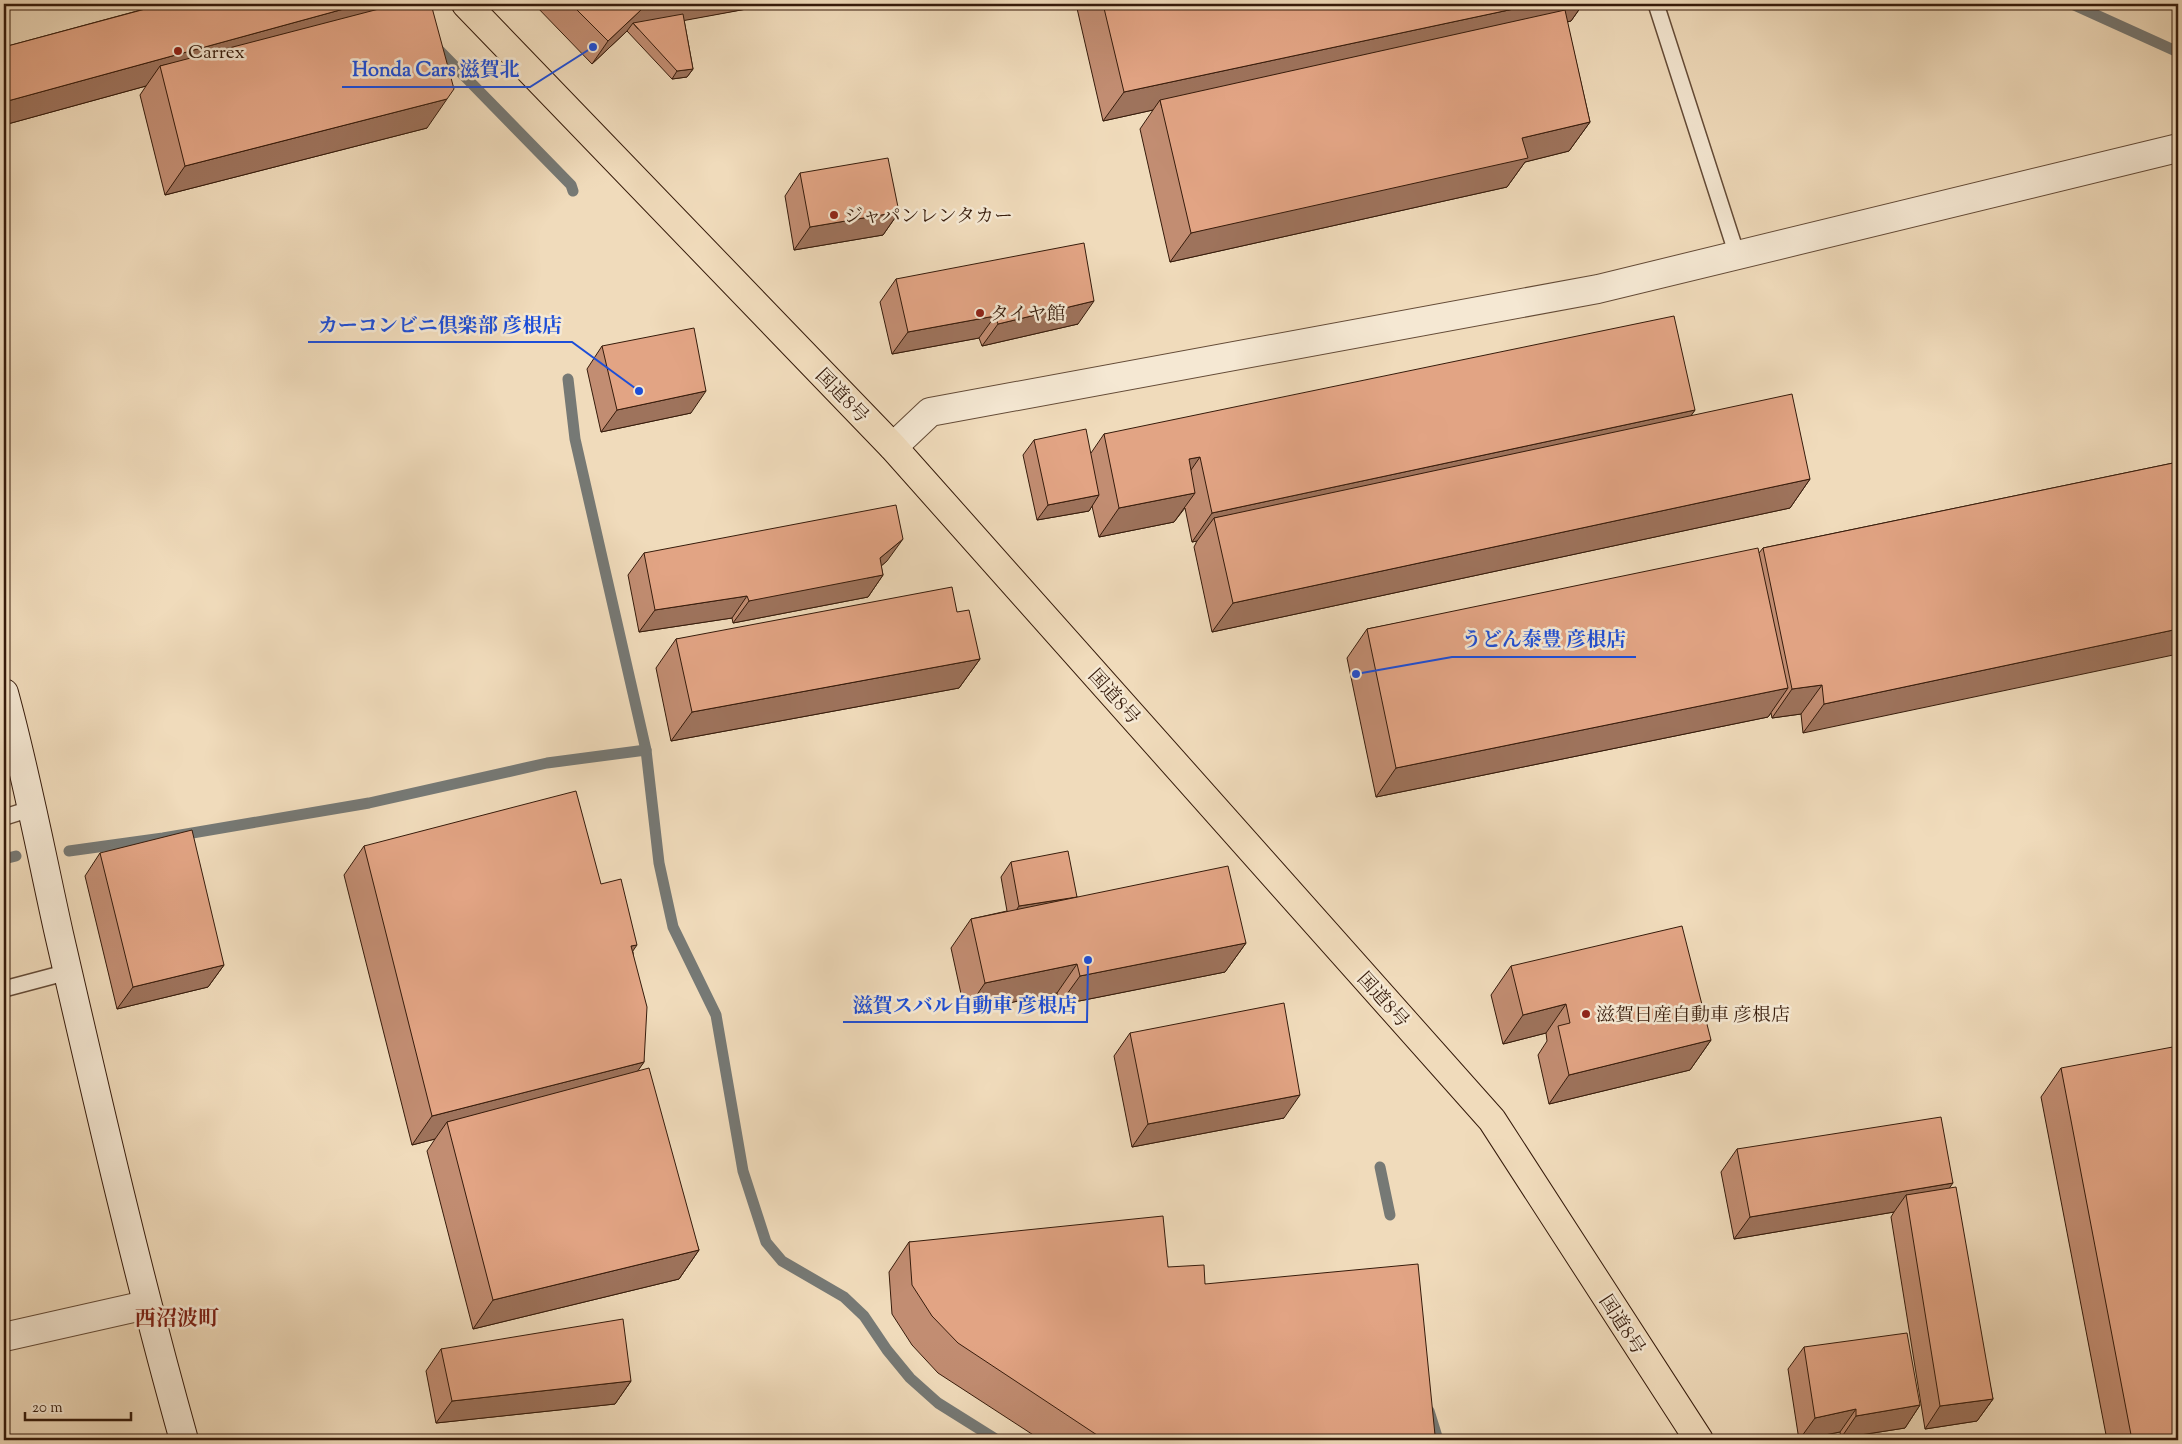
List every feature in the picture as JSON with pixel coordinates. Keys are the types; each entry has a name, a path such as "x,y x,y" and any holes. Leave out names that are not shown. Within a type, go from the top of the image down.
{"highway":[{"name":"国道8号","path":"466,4 893,447 1492,1120 1699,1440"}],"street":[{"path":"893,447 930,412 1598,289 2178,148"},
{"path":"4,693 23,764 20,812 68,972 146,1305 184,1440"},
{"path":"4,1337 146,1305"}],"lane":[{"path":"1656,4 1737,255"},
{"path":"4,989 68,972"}],"building":[{"path":"164,4 362,4 4,102 4,47"},
{"path":"398,4 431,4 454,89 447,99 185,166 160,66"},
{"path":"571,4 668,4 643,8 608,41"},
{"path":"1103,4 1537,4 1124,92"},
{"path":"1565,10 1590,122 1522,138 1528,158 1191,233 1160,100"},
{"path":"683,14 693,69 677,71 633,23"},
{"path":"888,158 899,212 810,227 800,173"},
{"path":"1084,243 1094,301 998,324 995,316 908,332 896,279"},
{"path":"1674,316 1695,410 1212,513 1200,457 1189,459 1195,493 1119,508 1104,434"},
{"path":"694,328 706,391 617,410 602,346"},
{"path":"1792,394 1810,479 1233,603 1214,518"},
{"path":"1086,429 1099,495 1048,505 1034,440"},
{"path":"2178,462 2178,629 1824,704 1822,685 1792,689 1763,548"},
{"path":"896,505 903,539 880,558 883,575 749,601 747,596 655,610 644,553"},
{"path":"1758,548 1788,688 1396,768 1367,629"},
{"path":"952,587 957,612 969,610 980,659 692,712 676,639"},
{"path":"576,791 601,884 621,879 637,945 631,946 647,1007 644,1062 432,1116 364,846"},
{"path":"192,830 224,965 133,987 100,853"},
{"path":"1068,851 1077,897 1019,906 1011,862"},
{"path":"1228,866 1246,943 1080,976 1077,964 985,983 971,919"},
{"name":"滋賀日産自動車 彦根店","path":"1682,926 1711,1040 1569,1075 1558,1026 1570,1023 1566,1004 1523,1015 1511,966"},
{"path":"1284,1003 1300,1095 1148,1124 1130,1033"},
{"path":"2178,1046 2178,1440 2132,1440 2061,1068"},
{"path":"649,1068 699,1250 493,1300 447,1122"},
{"path":"1941,1117 1953,1183 1750,1217 1737,1149"},
{"path":"1956,1187 1993,1399 1940,1406 1906,1195"},
{"path":"1163,1216 1168,1267 1204,1265 1205,1284 1418,1264 1435,1435 1387,1440 1117,1440 1097,1435 958,1343 932,1316 912,1285 909,1242"},
{"path":"623,1319 631,1381 452,1401 441,1349"},
{"path":"1907,1333 1920,1405 1856,1416 1856,1409 1815,1418 1804,1347"}],"waterway":[{"path":"2072,4 2178,52"},
{"path":"435,46 571,185 573,191"},
{"path":"568,379 575,439 646,750 659,863 673,927 716,1015 743,1171 766,1242 782,1261 844,1297 864,1316 887,1350 910,1378 938,1403 997,1440"},
{"path":"69,851 163,838 369,803 547,763 646,750"},
{"path":"4,859 16,856"},
{"path":"1380,1167 1390,1215"},
{"path":"1429,1411 1438,1440"}],"place":[{"name":"Honda Cars 滋賀北","path":"593,47"},
{"name":"Carrex","path":"178,51"},
{"name":"ジャパンレンタカー","path":"834,215"},
{"name":"タイヤ館","path":"980,313"},
{"name":"カーコンビニ倶楽部 彦根店","path":"639,391"},
{"name":"うどん泰豊 彦根店","path":"1356,674"},
{"name":"滋賀スバル自動車 彦根店","path":"1088,960"},
{"name":"滋賀日産自動車 彦根店","path":"1586,1014"}],"district":[{"name":"西沼波町","path":"177,1318"}]}
